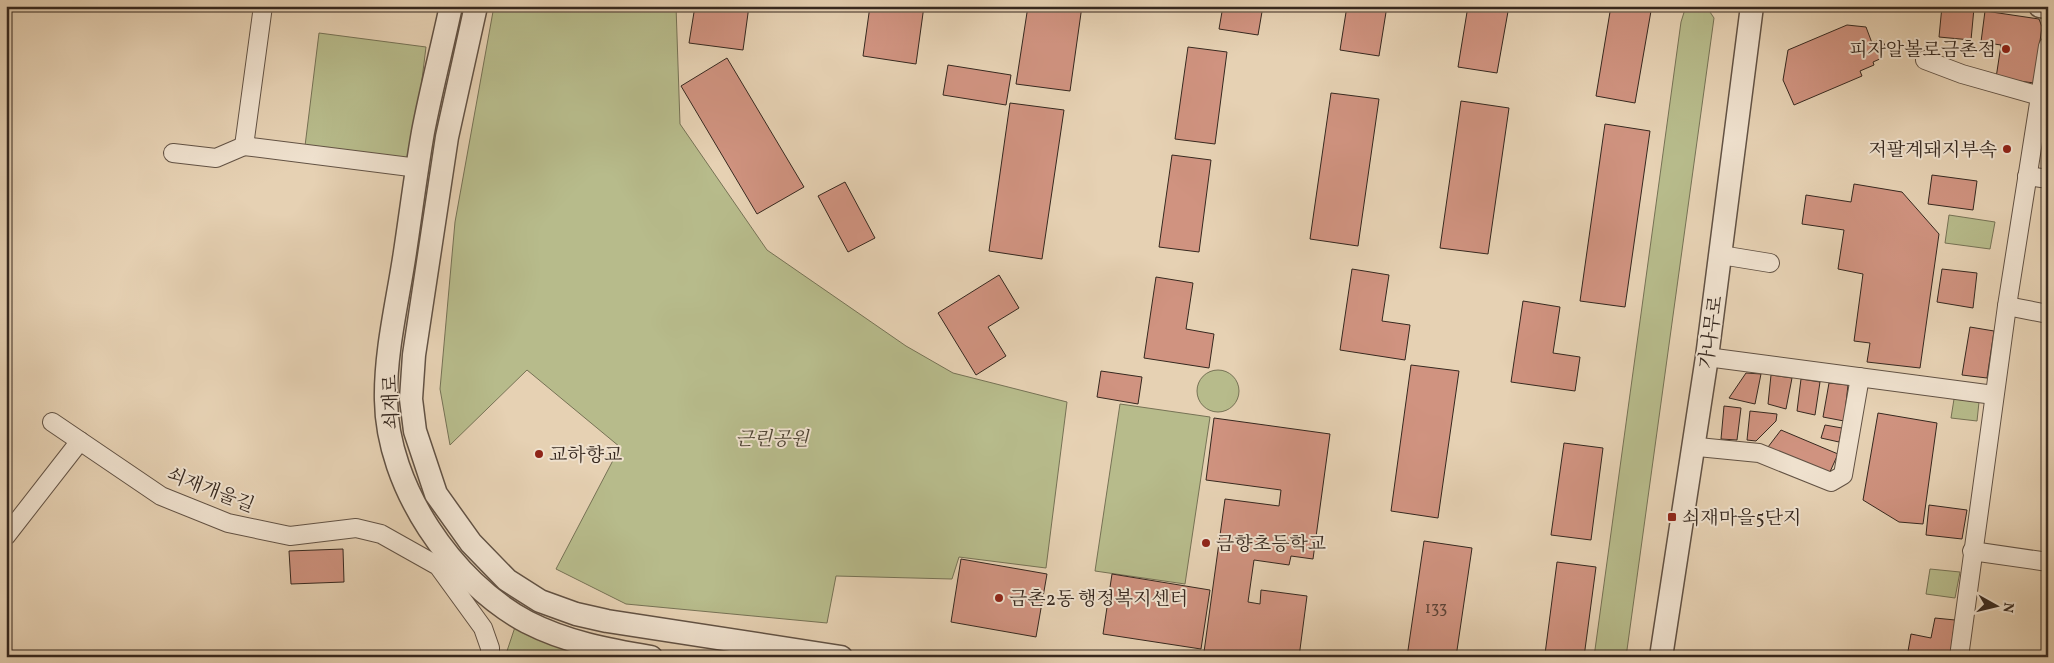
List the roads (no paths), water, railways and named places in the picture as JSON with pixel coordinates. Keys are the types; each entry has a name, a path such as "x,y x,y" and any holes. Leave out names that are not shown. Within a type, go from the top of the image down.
{"street":[{"path":"244,146 263,6"},
{"name":"쇠재로","path":"451,6 423,132 390,352 386,400 391,436 414,506 452,559 492,599 528,622 568,638 600,648 651,657"},
{"path":"476,6 447,137 412,382 411,399 415,431 436,494 471,543 501,574 540,601 576,614 607,622 781,653 841,657"},
{"name":"가나무로","path":"1661,657 1707,358 1752,6"},
{"path":"2040,6 2048,7"},
{"path":"1959,657 2006,306 2048,46"},
{"path":"1925,60 1962,74 2040,96"},
{"path":"173,153 216,158 244,146 418,168"},
{"path":"2027,176 2048,179"},
{"path":"1720,255 1770,262"},
{"path":"2006,306 2048,314"},
{"path":"1707,358 1994,395"},
{"path":"1698,447 1759,453 1831,482 1843,475 1860,377"},
{"name":"쇠재개울길","path":"52,422 161,496 228,523 290,536 356,528 381,534 438,566 483,628 490,648 490,657"},
{"path":"6,536 80,441"},
{"path":"1972,551 2048,562"}],"place":[{"name":"피자알볼로금촌점","path":"2006,49"},
{"name":"저팔계돼지부속","path":"2007,149"},
{"name":"교하향교","path":"539,454"},
{"name":"쇠재마을5단지","path":"1672,517"},
{"name":"금향초등학교","path":"1206,543"},
{"name":"금촌2동 행정복지센터","path":"999,598"}],"park label":[{"name":"근린공원","path":"772,438"}]}
